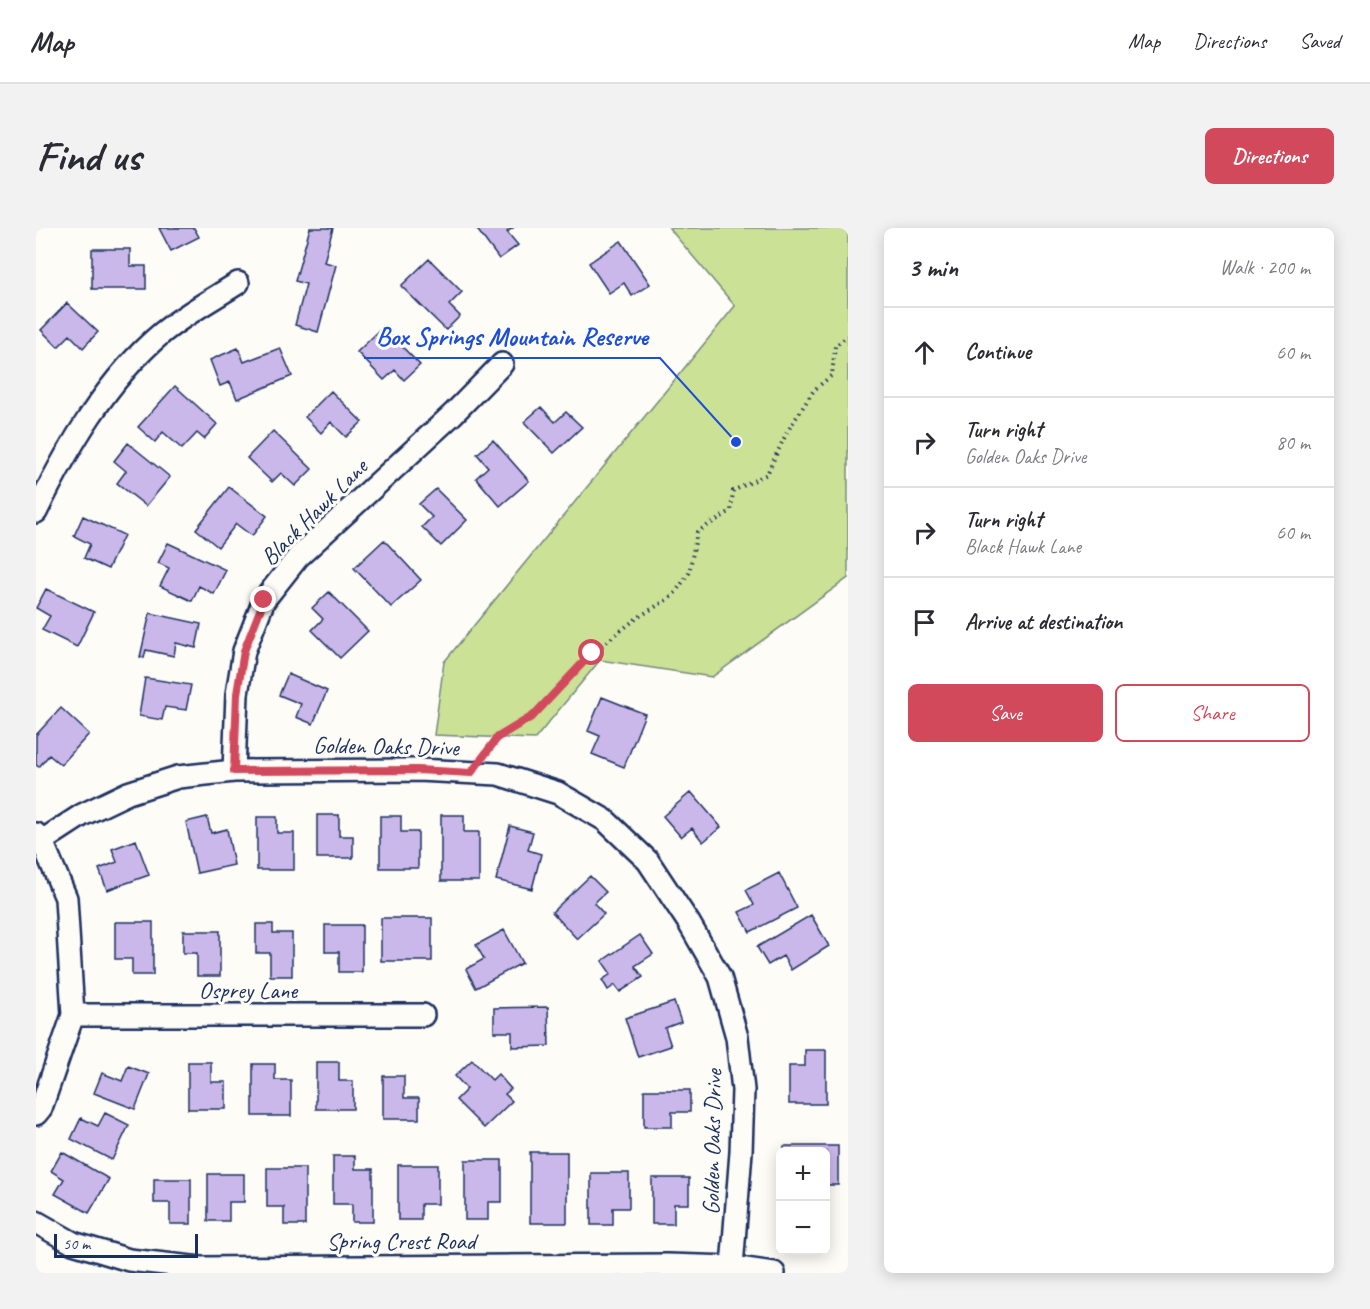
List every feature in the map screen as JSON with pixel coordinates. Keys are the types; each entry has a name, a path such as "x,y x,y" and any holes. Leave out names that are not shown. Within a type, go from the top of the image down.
{"street":[{"path":"36,512 57,468 92,414 129,366 162,333 238,283"},
{"name":"Black Hawk Lane","path":"234,771 237,694 244,651 264,600 298,557 453,414 502,364"},
{"name":"Golden Oaks Drive","path":"39,837 128,793 178,777 234,771 418,770 498,774 558,793 605,820 648,861 720,977 737,1037 743,1090 741,1152 732,1267"},
{"path":"36,1114 41,1108 73,1015 66,898 39,837"},
{"name":"Osprey Lane","path":"73,1015 423,1015"},
{"name":"Spring Crest Road","path":"36,1222 73,1243 129,1260 201,1268 655,1265 732,1267 774,1273"}],"path":[{"path":"471,773 498,737 533,716 592,653 638,618 673,596 689,573 697,532 731,511 734,491 767,474 792,423 814,390 832,375 835,346 848,336"}],"green space":[{"path":"669,228 848,228 848,578 712,677 600,660 535,739 434,735 444,662 735,306"}],"building":[{"path":"159,228 194,228 199,237 171,251"},
{"path":"310,228 333,228 324,262 336,265 318,332 295,325 306,284 295,281"},
{"path":"476,228 513,228 507,232 518,245 499,259"},
{"path":"621,241 650,284 632,296 624,283 609,293 589,263"},
{"path":"92,249 130,249 130,266 146,266 146,289 92,289"},
{"path":"429,259 462,292 449,305 460,316 446,330 401,286"},
{"path":"67,303 98,332 83,348 70,335 58,347 41,330"},
{"path":"383,327 420,365 404,380 395,370 384,380 357,352"},
{"path":"238,348 244,362 280,348 292,376 237,399 230,382 220,386 210,360"},
{"path":"175,386 217,424 204,439 197,433 182,449 163,432 155,442 138,427"},
{"path":"331,391 362,422 346,437 331,422 321,433 305,417"},
{"path":"541,407 555,422 566,412 582,427 554,453 524,422"},
{"path":"273,431 312,469 295,486 281,473 272,482 247,458"},
{"path":"493,440 529,481 500,506 476,478 488,467 477,454"},
{"path":"128,443 170,477 146,506 117,483 126,471 114,461"},
{"path":"229,487 267,516 252,536 236,524 218,547 196,529"},
{"path":"436,489 467,520 441,546 422,527 432,517 419,504"},
{"path":"83,516 124,535 108,569 84,558 90,544 74,536"},
{"path":"384,540 421,580 391,607 354,568"},
{"path":"168,543 226,570 214,594 199,586 192,601 160,586 169,568 158,563"},
{"path":"46,589 94,612 77,647 42,630 50,616 36,608"},
{"path":"329,592 368,631 340,658 312,630 323,619 312,608"},
{"path":"150,613 201,624 196,648 176,643 174,656 146,650 144,658 140,657"},
{"path":"288,674 327,691 313,724 296,717 301,704 279,695"},
{"path":"145,678 191,685 186,710 165,707 162,720 139,716"},
{"path":"602,697 645,714 624,767 592,754 600,736 588,731"},
{"path":"61,708 89,734 61,765 49,755 39,767 36,765 36,735"},
{"path":"691,792 721,827 703,842 692,828 681,837 663,816"},
{"path":"317,815 339,815 339,836 353,836 353,858 317,858"},
{"path":"441,815 464,815 464,832 479,832 479,881 441,881"},
{"path":"380,816 401,816 401,832 418,832 418,868 380,868"},
{"path":"207,817 211,833 227,829 234,865 197,873 186,822"},
{"path":"257,817 277,817 277,833 294,833 294,870 257,870"},
{"path":"510,826 533,832 528,850 541,854 532,889 496,880"},
{"path":"136,840 149,875 107,890 99,869 117,862 112,849"},
{"path":"779,873 797,908 750,932 739,912 754,905 746,890"},
{"path":"590,876 606,892 594,903 604,914 577,939 552,912"},
{"path":"811,915 829,946 791,970 783,956 768,965 757,947"},
{"path":"381,918 432,918 432,961 381,961"},
{"path":"115,922 153,922 153,975 132,975 132,959 115,959"},
{"path":"256,924 273,924 273,933 292,933 292,976 270,976 270,953 256,953"},
{"path":"325,925 362,925 362,972 339,972 339,952 325,952"},
{"path":"504,930 522,963 476,988 466,969 484,959 476,945"},
{"path":"183,931 220,931 220,976 197,976 197,953 183,953"},
{"path":"640,935 653,954 635,966 643,977 620,992 615,985 608,990 602,980 611,974 602,961"},
{"path":"674,1002 681,1022 665,1028 671,1046 638,1057 625,1018"},
{"path":"548,1007 549,1046 512,1047 512,1032 494,1032 494,1008"},
{"path":"805,1050 826,1050 826,1104 789,1104 789,1066 805,1066"},
{"path":"472,1060 492,1080 498,1074 511,1089 505,1094 512,1101 484,1128 456,1100 467,1089 455,1076"},
{"path":"188,1062 211,1062 211,1082 226,1082 226,1109 188,1109"},
{"path":"316,1062 339,1062 339,1081 353,1081 353,1109 316,1109"},
{"path":"253,1064 275,1064 275,1080 291,1080 291,1116 253,1116"},
{"path":"128,1066 149,1074 135,1109 94,1093 102,1073 122,1081"},
{"path":"383,1076 404,1076 404,1098 419,1098 419,1119 383,1119"},
{"path":"644,1090 690,1090 690,1112 672,1112 672,1127 644,1127"},
{"path":"105,1113 129,1125 112,1160 71,1139 81,1118 98,1126"},
{"path":"838,1146 838,1185 830,1185 830,1147 784,1147"},
{"path":"62,1152 109,1179 89,1213 55,1194 64,1179 51,1171"},
{"path":"530,1152 567,1152 567,1223 530,1223"},
{"path":"333,1156 355,1156 355,1169 373,1169 373,1222 352,1222 352,1204 333,1204"},
{"path":"465,1160 502,1160 502,1202 488,1202 488,1220 465,1220"},
{"path":"398,1165 438,1165 438,1204 421,1204 421,1220 398,1220"},
{"path":"267,1168 305,1168 305,1225 284,1225 284,1207 267,1207"},
{"path":"591,1173 629,1173 629,1208 613,1208 613,1225 591,1225"},
{"path":"208,1174 244,1174 244,1202 229,1202 229,1221 208,1221"},
{"path":"652,1178 689,1178 689,1204 674,1204 674,1224 652,1224"},
{"path":"154,1179 191,1179 191,1224 170,1224 170,1203 154,1203"}],"place":[{"name":"Box Springs Mountain Reserve","path":"736,442"}],"route":[{"path":"264,600 244,651 237,694 234,771 418,770 471,773 498,737 533,716 592,653"}]}
